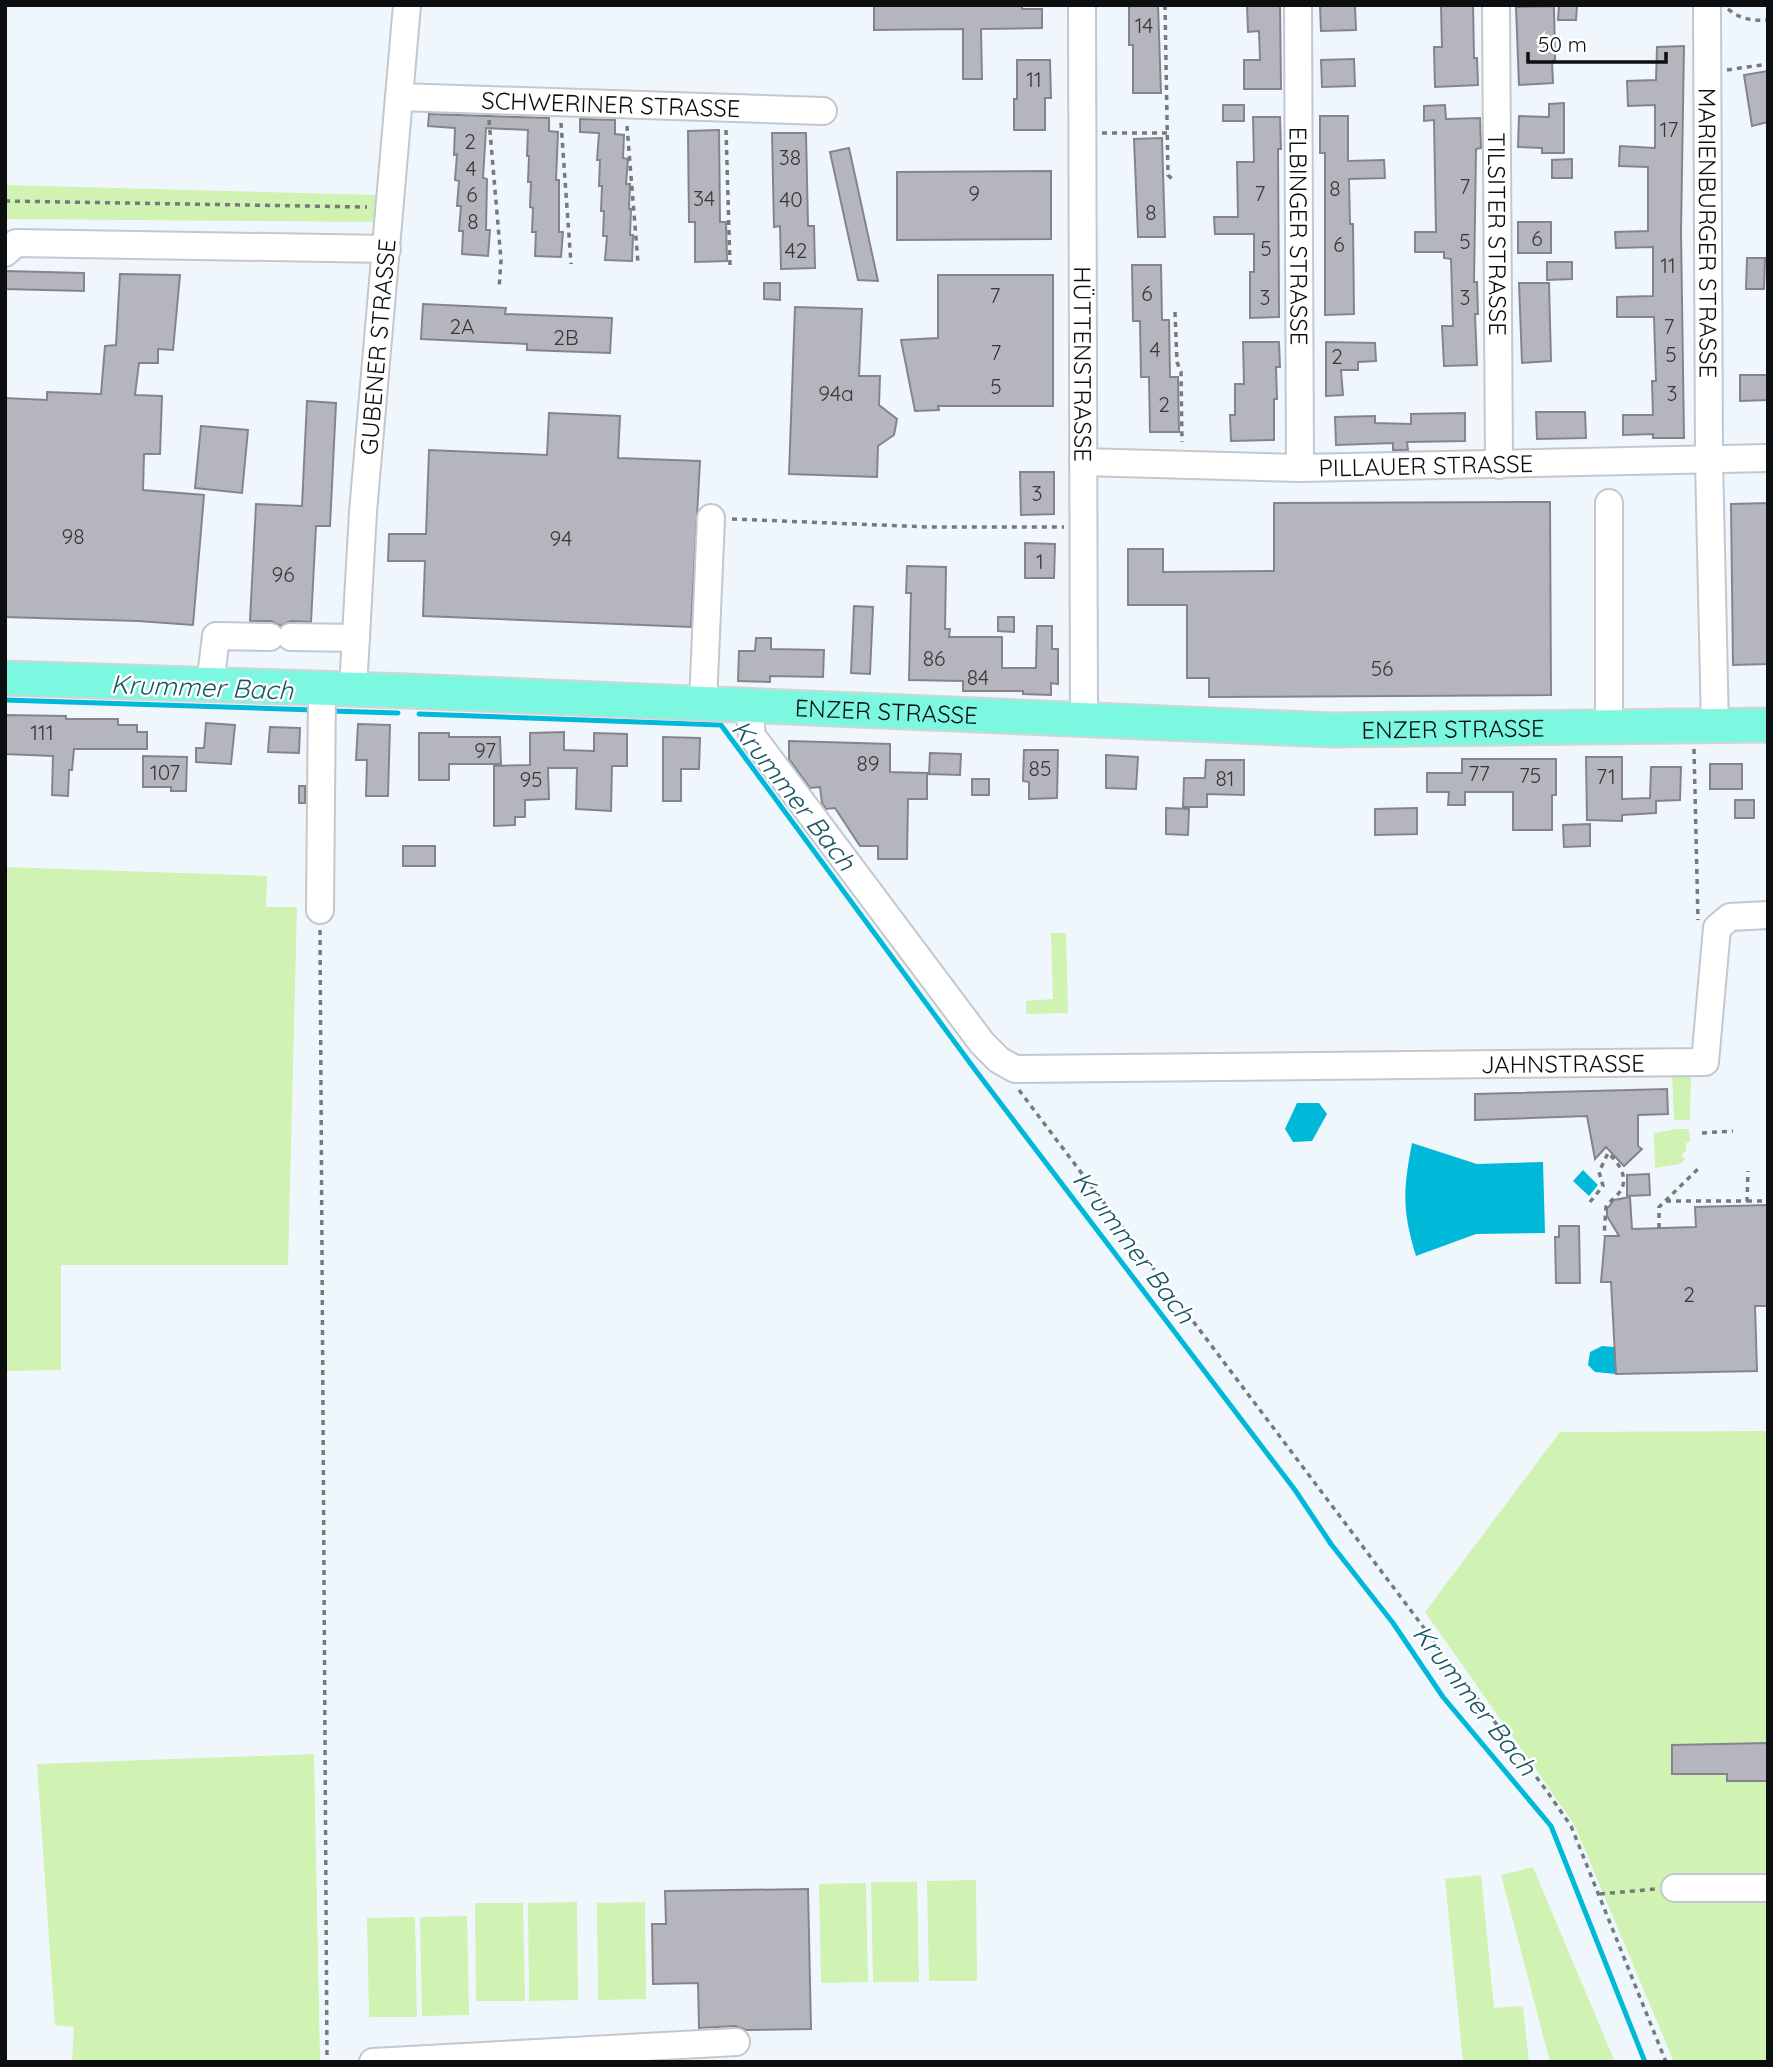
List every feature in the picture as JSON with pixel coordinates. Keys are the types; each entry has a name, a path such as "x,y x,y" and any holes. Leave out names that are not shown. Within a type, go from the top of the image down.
{"main road":[{"name":"ENZER STRASSE","path":"5,678 210,685 330,700 703,704 1084,721 1390,730 1768,725"}],"street":[{"name":"GUBENER STRASSE","path":"320,910 330,700 356,638 363,512 407,5"},
{"name":"HÜTTENSTRASSE","path":"1082,5 1084,721"},
{"name":"ELBINGER STRASSE","path":"1298,5 1300,468"},
{"name":"TILSITER STRASSE","path":"1496,5 1499,465"},
{"name":"MARIENBURGER STRASSE","path":"1704,726 1709,460 1707,5"},
{"name":"SCHWERINER STRASSE","path":"400,97 823,111"},
{"path":"5,253 16,243 387,249"},
{"name":"PILLAUER STRASSE","path":"1083,462 1300,468 1768,458"},
{"path":"1609,503 1609,728"},
{"path":"703,704 711,518"},
{"path":"210,685 216,636 356,638"},
{"path":"750,707 752,736 982,1043 999,1060 1015,1069"},
{"path":"1717,935 1730,918 1768,915"},
{"name":"JAHNSTRASSE","path":"1015,1069 1230,1069 1705,1062 1717,935"},
{"path":"1675,1888 1768,1888"},
{"path":"373,2062 736,2042"}],"path":[{"path":"1165,5 1168,175 1172,180"},
{"path":"1725,5 1737,16 1768,20"},
{"path":"1707,72 1768,64"},
{"path":"488,99 501,260 499,289"},
{"path":"559,101 571,264"},
{"path":"625,104 638,263"},
{"path":"725,107 730,265"},
{"path":"1082,133 1167,133"},
{"path":"5,201 390,208"},
{"path":"1175,312 1177,362 1181,372 1182,465"},
{"path":"711,518 929,527 1083,527"},
{"path":"1704,726 1696,904 1699,929 1717,935"},
{"path":"320,910 327,2062"},
{"path":"1015,1069 1018,1088 1043,1124 1571,1826 1666,2062"},
{"path":"1702,1133 1733,1131"},
{"path":"1590,1202 1603,1186 1599,1172 1608,1153 1620,1167 1623,1184 1621,1191 1606,1207 1604,1236"},
{"path":"1659,1228 1659,1207 1700,1167"},
{"path":"1748,1171 1748,1201"},
{"path":"1666,1201 1768,1201"},
{"path":"1600,1894 1675,1888"}],"green space":[{"path":"5,185 379,195 378,222 5,219"},
{"path":"5,867 267,876 266,907 297,907 288,1265 61,1265 61,1370 5,1371"},
{"path":"1051,933 1066,933 1068,1013 1026,1014 1026,1001 1053,999"},
{"path":"1672,1074 1691,1075 1690,1120 1674,1120"},
{"path":"1689,1129 1690,1142 1686,1143 1686,1150 1681,1155 1685,1159 1680,1164 1655,1168 1654,1133"},
{"path":"1768,1431 1768,2062 1674,2062 1574,1824 1425,1612 1560,1432"},
{"path":"314,1754 320,2062 72,2062 74,2027 55,2025 37,1764"},
{"path":"1533,1867 1615,2062 1550,2062 1501,1875"},
{"path":"1481,1875 1494,2008 1523,2006 1529,2062 1463,2062 1445,1879"},
{"path":"976,1880 977,1981 929,1981 927,1881"},
{"path":"871,1882 917,1882 919,1982 873,1982"},
{"path":"866,1883 868,1982 821,1983 819,1884"},
{"path":"577,1902 578,2000 529,2001 528,1903"},
{"path":"645,1902 646,1999 598,2000 597,1903"},
{"path":"475,1903 523,1903 525,2001 476,2001"},
{"path":"467,1916 469,2015 422,2016 420,1917"},
{"path":"415,1917 417,2017 369,2017 367,1918"}],"water":[{"path":"1297,1103 1319,1103 1327,1114 1312,1141 1293,1142 1285,1129"},
{"path":"1412,1143 1477,1164 1543,1162 1545,1233 1476,1234 1416,1256 1405,1200"},
{"path":"1583,1170 1598,1185 1589,1196 1573,1181"},
{"path":"1602,1346 1614,1347 1616,1374 1595,1372 1588,1365 1590,1352"}],"building":[{"path":"874,5 1022,5 1022,9 1042,9 1042,28 981,29 982,79 963,79 963,29 874,30"},
{"path":"1129,5 1158,5 1161,93 1133,93 1133,45 1129,45"},
{"path":"1247,5 1280,5 1281,89 1244,89 1244,60 1260,60 1259,31 1248,32"},
{"path":"1441,5 1473,5 1474,58 1477,58 1478,85 1435,87 1434,47 1442,47"},
{"path":"1559,5 1577,5 1576,20 1558,20"},
{"path":"1320,6 1355,6 1356,30 1321,31"},
{"path":"1554,6 1553,83 1519,85 1516,7"},
{"path":"1684,46 1681,232 1684,438 1653,438 1653,434 1623,435 1623,415 1653,415 1652,381 1656,381 1654,317 1617,317 1617,297 1653,296 1653,247 1616,248 1615,232 1648,231 1648,167 1619,166 1620,146 1655,148 1655,105 1628,106 1627,81 1656,80 1657,47"},
{"path":"1354,59 1355,86 1322,87 1321,60"},
{"path":"1017,60 1050,60 1051,98 1045,98 1045,130 1014,130"},
{"path":"1768,71 1768,122 1752,126 1744,75"},
{"path":"1564,103 1564,153 1542,153 1542,148 1518,147 1519,116 1549,117 1549,104"},
{"path":"1223,105 1244,105 1244,121 1223,121"},
{"path":"1445,105 1446,119 1480,118 1481,148 1476,149 1474,282 1477,282 1477,365 1444,366 1442,326 1453,326 1451,259 1444,258 1444,252 1415,252 1415,232 1436,232 1434,120 1424,121 1424,106"},
{"path":"429,114 549,118 549,131 558,132 556,180 559,180 559,232 563,232 561,257 535,256 536,232 532,232 531,182 528,182 528,130 486,128 483,178 487,179 486,230 490,230 488,256 462,254 463,231 459,231 461,206 457,206 459,181 455,180 455,128 428,126"},
{"path":"1320,116 1348,116 1348,161 1384,160 1385,178 1349,179 1350,224 1353,224 1354,314 1325,315 1325,153 1320,153"},
{"path":"1253,117 1280,117 1279,317 1250,318 1250,272 1254,272 1254,234 1215,234 1214,217 1238,217 1237,162 1254,162"},
{"path":"580,119 615,120 615,134 624,135 623,158 628,159 626,184 630,184 632,261 605,260 607,236 603,236 600,160 597,160 599,133 580,132"},
{"path":"719,130 720,222 726,222 727,261 695,262 695,222 689,222 688,131"},
{"path":"772,133 806,133 808,226 814,226 815,268 781,269 780,226 774,227"},
{"path":"1162,138 1165,237 1138,237 1134,139"},
{"path":"849,148 878,281 858,280 830,152"},
{"path":"1572,159 1572,178 1552,178 1552,160"},
{"path":"1051,171 1051,239 897,240 897,172"},
{"path":"1518,222 1551,222 1551,253 1518,253"},
{"path":"1747,258 1765,258 1764,289 1746,289"},
{"path":"1547,262 1572,262 1572,279 1547,280"},
{"path":"1132,265 1161,265 1162,320 1169,320 1170,377 1178,377 1179,432 1150,432 1149,377 1141,377 1140,321 1133,321"},
{"path":"5,271 84,273 84,291 5,289"},
{"path":"120,274 180,275 173,350 158,349 158,363 139,363 135,395 162,396 160,454 144,454 143,490 204,495 193,625 5,617 5,398 47,400 47,392 101,394 105,346 116,345"},
{"path":"938,275 1053,275 1053,406 938,406 939,410 915,411 901,340 938,338"},
{"path":"764,283 780,283 780,300 764,299"},
{"path":"1519,283 1549,283 1551,361 1522,363"},
{"path":"423,304 506,308 505,314 612,318 610,353 527,350 527,344 421,339"},
{"path":"795,307 862,309 859,376 880,376 879,405 897,419 894,435 878,446 877,477 789,474"},
{"path":"1243,342 1279,342 1280,367 1276,367 1274,440 1231,441 1230,415 1235,415 1235,384 1244,384"},
{"path":"1326,342 1375,343 1376,361 1358,362 1358,370 1341,370 1343,395 1326,396"},
{"path":"1740,375 1768,375 1768,400 1740,401"},
{"path":"307,401 336,403 330,526 316,526 311,622 291,621 281,626 271,621 250,621 256,504 302,506"},
{"path":"1536,412 1585,412 1586,438 1537,439"},
{"path":"549,413 620,416 618,458 700,461 691,627 423,616 425,561 388,561 389,534 426,534 429,450 547,455"},
{"path":"1465,413 1465,441 1407,442 1408,450 1393,450 1393,443 1336,445 1335,417 1375,416 1375,423 1411,424 1411,414"},
{"path":"201,426 248,430 242,493 195,488"},
{"path":"1020,472 1054,472 1054,514 1021,515"},
{"path":"1550,502 1551,695 1209,697 1209,678 1187,678 1187,605 1128,605 1128,549 1163,549 1163,572 1274,571 1274,503"},
{"path":"1768,503 1768,664 1733,665 1731,504"},
{"path":"1025,543 1055,544 1054,578 1025,578"},
{"path":"907,566 946,567 945,629 950,629 949,637 1002,637 1002,668 1036,668 1037,626 1052,626 1052,649 1058,649 1058,684 1051,683 1051,695 1023,694 1023,691 963,691 963,681 909,680 911,593 906,593"},
{"path":"854,606 873,607 870,674 851,673"},
{"path":"998,617 1014,617 1014,632 998,631"},
{"path":"756,638 771,638 771,649 824,650 823,677 770,676 770,682 738,681 739,651 755,651"},
{"path":"5,715 118,719 118,725 137,725 137,732 147,732 147,749 74,749 72,770 69,770 68,796 52,795 53,756 5,754"},
{"path":"206,723 235,725 231,764 196,762 196,748 204,748"},
{"path":"358,724 390,725 388,796 366,796 367,760 356,760"},
{"path":"270,727 300,728 299,753 268,752"},
{"path":"564,732 564,750 594,751 594,733 627,734 627,766 612,766 611,811 576,809 577,768 548,768 549,799 525,800 525,817 515,817 515,825 494,826 494,766 530,765 530,733"},
{"path":"419,733 449,733 449,737 500,737 501,764 449,764 449,780 419,780"},
{"path":"663,737 700,738 699,769 681,769 681,801 663,801"},
{"path":"789,741 890,744 890,772 927,773 927,799 908,799 907,859 878,859 878,846 860,846 835,808 826,809 822,803 820,787 810,788 789,759"},
{"path":"1024,750 1058,750 1057,798 1029,799 1029,782 1023,781"},
{"path":"930,753 961,754 960,775 929,774"},
{"path":"1106,755 1138,757 1136,789 1106,788"},
{"path":"143,756 187,757 186,791 171,791 171,787 143,787"},
{"path":"1586,757 1622,757 1622,799 1650,798 1651,767 1681,767 1680,800 1656,801 1656,813 1622,815 1622,821 1587,820"},
{"path":"1462,759 1556,759 1552,830 1513,830 1513,792 1465,792 1465,805 1448,805 1449,792 1427,792 1427,773 1462,773"},
{"path":"1206,760 1244,760 1244,795 1207,794 1207,807 1183,807 1184,778 1205,778"},
{"path":"1710,764 1742,764 1742,789 1710,789"},
{"path":"972,779 989,779 989,795 972,795"},
{"path":"299,786 305,786 305,803 299,803"},
{"path":"1735,800 1754,800 1754,818 1735,818"},
{"path":"1166,808 1189,809 1188,835 1166,834"},
{"path":"1417,808 1417,834 1375,835 1375,809"},
{"path":"1590,824 1590,846 1564,847 1563,825"},
{"path":"403,846 435,846 435,866 403,866"},
{"path":"1667,1089 1668,1114 1638,1115 1638,1146 1642,1149 1624,1166 1606,1147 1595,1159 1587,1116 1475,1120 1475,1094"},
{"path":"1649,1174 1650,1195 1627,1196 1627,1175"},
{"path":"1630,1197 1632,1229 1696,1227 1695,1207 1768,1205 1768,1306 1755,1306 1757,1371 1616,1374 1611,1282 1601,1282 1605,1236 1619,1236 1607,1216 1607,1209 1614,1200"},
{"path":"1559,1226 1579,1226 1580,1283 1556,1283 1555,1237 1559,1237"},
{"path":"1768,1743 1768,1781 1727,1781 1727,1774 1672,1774 1672,1745"},
{"path":"808,1889 811,2029 746,2030 735,2026 699,2028 698,1983 653,1984 652,1924 666,1924 665,1891"}],"waterway":[{"name":"Krummer Bach","path":"5,700 314,710"},
{"name":"Krummer Bach","path":"331,711 398,713"},
{"name":"Krummer Bach","path":"419,714 721,725 976,1071 1295,1490 1331,1544 1393,1623 1443,1697 1551,1826 1645,2062"}]}
